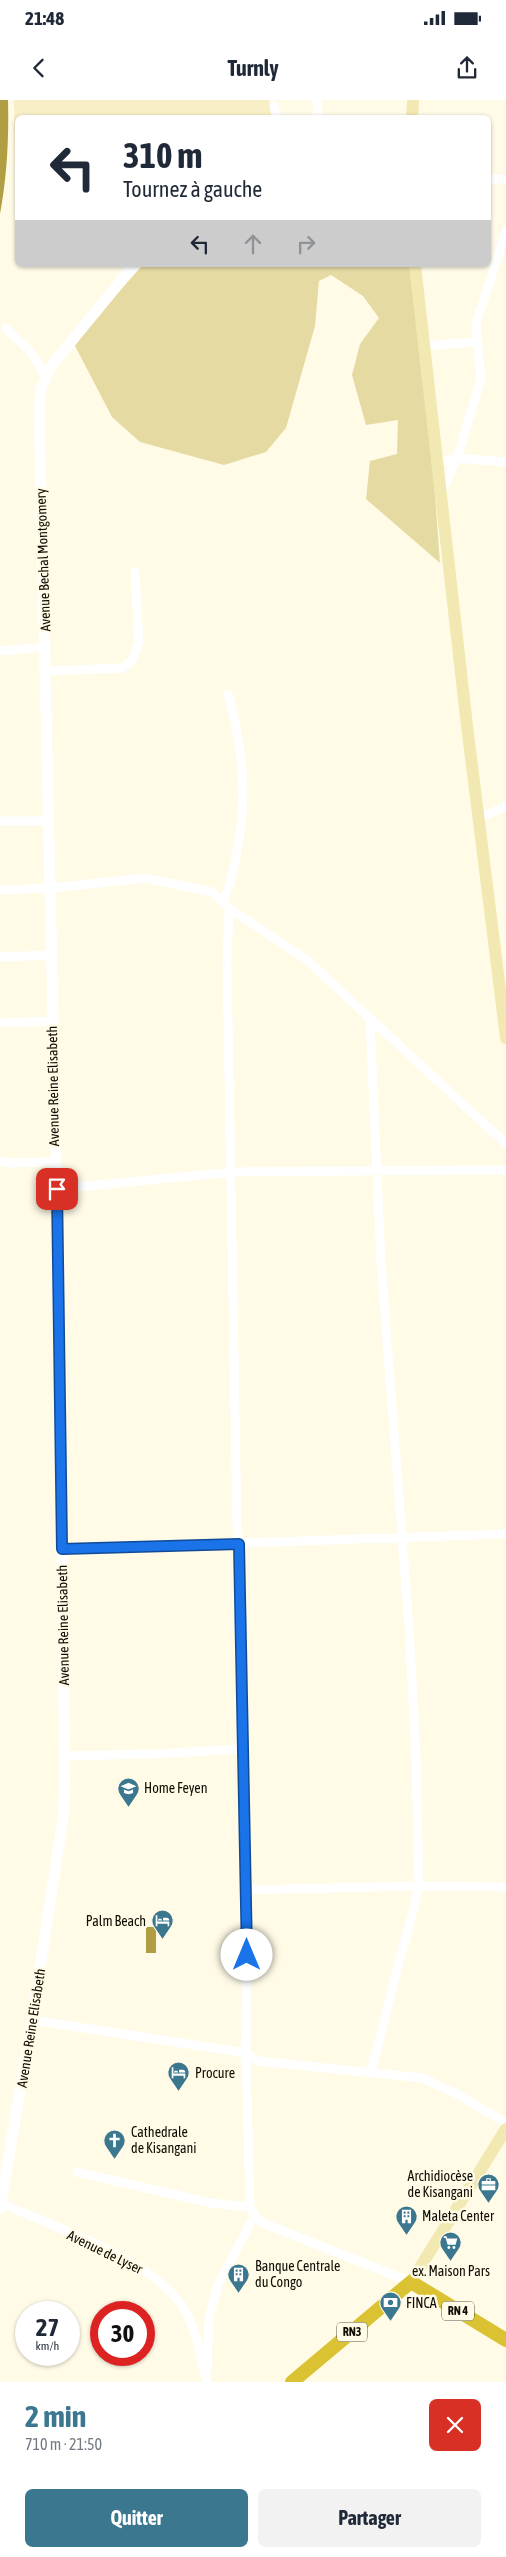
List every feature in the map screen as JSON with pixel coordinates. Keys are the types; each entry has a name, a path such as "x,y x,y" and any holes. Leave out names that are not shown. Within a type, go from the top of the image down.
{"highway":[{"name":"RN 4","path":"411,2282 506,2340"},
{"name":"RN3","path":"292,2382 411,2282"}],"main road":[{"path":"412,115 413,100"},
{"path":"415,267 436,463 506,1038"},
{"path":"411,2282 506,2130"}],"street":[{"path":"317,100 318,115"},
{"path":"274,106 276,115"},
{"path":"491,179 506,179"},
{"path":"440,496 457,458 481,379 476,342 476,324 506,231"},
{"name":"Avenue Bechal Montgomery","path":"51,888 39,408 41,389 45,375 132,267"},
{"path":"6,328 30,351 45,375"},
{"path":"424,346 476,342"},
{"path":"436,463 457,458 506,462"},
{"path":"46,671 122,668 132,661 139,642 135,572"},
{"path":"0,651 46,647"},
{"path":"228,694 238,730 244,789 241,831 226,905 239,1544 241,1749 247,1890 246,2053 250,2207 256,2218 328,2251 411,2282"},
{"path":"478,819 506,806"},
{"path":"0,822 48,821"},
{"path":"0,890 51,888 145,878 212,892 226,905 306,960 370,1021 506,1144"},
{"name":"Avenue Reine Elisabeth","path":"0,2205 32,2020 63,1818 65,1756 51,888"},
{"path":"0,957 51,955"},
{"path":"0,1023 52,1021"},
{"path":"370,1021 376,1171 416,1757 419,1886 371,2072"},
{"path":"0,1161 8,1163 55,1162"},
{"path":"57,1189 232,1172 506,1170"},
{"path":"62,1549 239,1544 402,1536 506,1534"},
{"path":"65,1756 241,1749"},
{"path":"247,1890 419,1886 506,1887"},
{"path":"32,2020 246,2053 258,2061 422,2078 457,2094 506,2122"},
{"path":"77,2172 211,2203 250,2207"},
{"name":"Avenue de Lyser","path":"0,2205 136,2264 157,2280 184,2308 198,2345 207,2381"},
{"path":"207,2381 209,2318 218,2285 251,2222 256,2218"}],"shaded area":[{"path":"0,100 8,100 8,143 0,214"},
{"path":"14,100 269,100 272,115 15,115 15,164"},
{"path":"141,267 418,267 440,563 366,499 370,461 397,454 398,420 366,425 352,375 360,344 379,318 363,296 331,275 319,281 315,326 286,428 266,452 224,465 140,442 112,417 73,342"},
{"path":"146,1927 156,1927 156,1953 146,1953"}],"place":[{"name":"Home Feyen","path":"128,1807"},
{"name":"Palm Beach","path":"162,1940"},
{"name":"Procure","path":"179,2092"},
{"name":"Cathedrale de Kisangani","path":"115,2159"},
{"name":"Archidiocèse de Kisangani","path":"489,2203"},
{"name":"Maleta Center","path":"406,2235"},
{"name":"ex. Maison Pars","path":"451,2262"},
{"name":"Banque Centrale du Congo","path":"239,2293"},
{"name":"FINCA","path":"390,2322"}],"route":[{"path":"57,1189 62,1549 239,1544 241,1749 247,1890 247,1955"}]}
